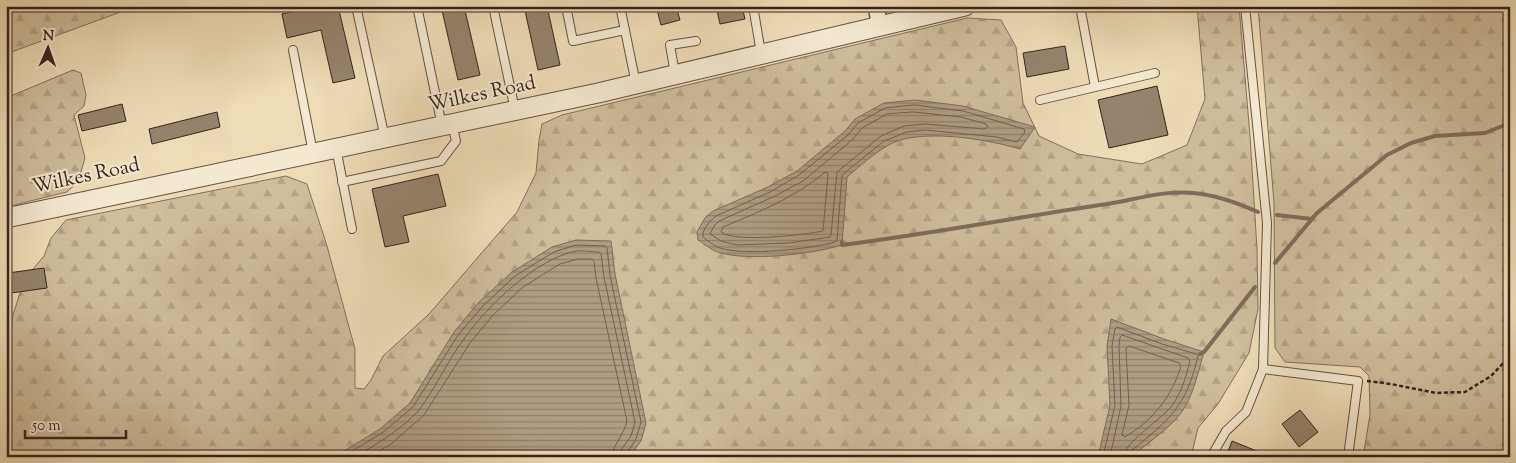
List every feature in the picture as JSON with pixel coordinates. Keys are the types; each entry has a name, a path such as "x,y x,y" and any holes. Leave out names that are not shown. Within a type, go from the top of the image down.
{"street":[{"path":"876,6 880,27"},
{"name":"Wilkes Road","path":"6,218 515,111 762,55 965,6"}],"lane":[{"path":"356,6 384,138"},
{"path":"342,182 441,162 456,141 447,125 418,6"},
{"path":"493,6 515,111"},
{"path":"566,6 573,41 625,30"},
{"path":"620,6 636,84"},
{"path":"753,6 762,55"},
{"path":"1080,6 1096,87"},
{"path":"1211,457 1226,430 1246,412 1263,369 1266,223 1245,6"},
{"path":"676,75 670,45 696,41"},
{"path":"293,50 313,153"},
{"path":"1040,100 1155,74"},
{"path":"336,148 352,229"},
{"path":"1263,369 1358,381 1348,457"}],"path":[{"path":"1358,381 1391,384 1436,393 1465,392 1492,376 1510,356"}],"green space":[{"path":"6,6 137,6 6,54"},
{"path":"1197,6 1239,6 1250,136 1257,249 1258,309 1249,353 1218,404 1198,428 1191,457 6,457 6,354 9,351 13,315 24,280 44,256 51,238 66,220 286,176 307,184 327,246 355,349 355,388 364,389 371,380 383,356 429,314 517,212 536,173 542,124 562,115 967,18 1001,20 1016,47 1023,103 1039,136 1078,154 1142,164 1187,145 1205,99"},
{"path":"1258,6 1510,6 1510,457 1363,457 1370,415 1369,376 1360,367 1285,362 1275,348 1274,203"},
{"path":"73,70 81,73 86,95 84,106 74,115 85,158 78,182 67,192 6,207 6,98"}],"water":[{"path":"915,100 963,106 1035,127 1020,149 971,139 933,136 900,140 882,149 847,177 842,245 798,254 762,257 730,255 718,252 698,240 697,232 705,218 713,211 768,187 797,171 845,131 855,119 884,103"},
{"path":"576,240 611,241 615,274 646,423 641,441 629,457 334,457 380,429 410,403 454,332 479,302 512,272 552,247"},
{"path":"1111,319 1204,352 1192,391 1181,413 1132,457 1098,457 1110,405 1107,346"}],"building":[{"path":"315,6 338,6 355,78 333,83 321,30 287,38 282,14"},
{"path":"441,6 464,6 480,75 458,80"},
{"path":"524,6 547,6 560,65 538,70"},
{"path":"656,6 676,6 680,20 661,25"},
{"path":"716,6 742,6 745,19 720,24"},
{"path":"1065,46 1069,69 1027,77 1023,53"},
{"path":"1157,86 1168,135 1109,148 1098,100"},
{"path":"122,104 126,121 82,131 78,115"},
{"path":"217,112 220,127 152,144 149,129"},
{"path":"438,174 446,206 403,216 409,242 385,247 372,189"},
{"path":"44,268 47,288 11,293 8,273"},
{"path":"1300,410 1318,432 1299,447 1282,424"},
{"path":"1232,441 1269,456 1269,457 1226,457"}],"waterway":[{"path":"1275,263 1317,213 1387,155 1411,143 1435,136 1485,133 1510,123"},
{"path":"842,242 842,245 906,236 1146,196 1181,192 1218,198 1258,212"},
{"path":"1277,215 1312,219"},
{"path":"1200,354 1204,352 1255,287"}]}
